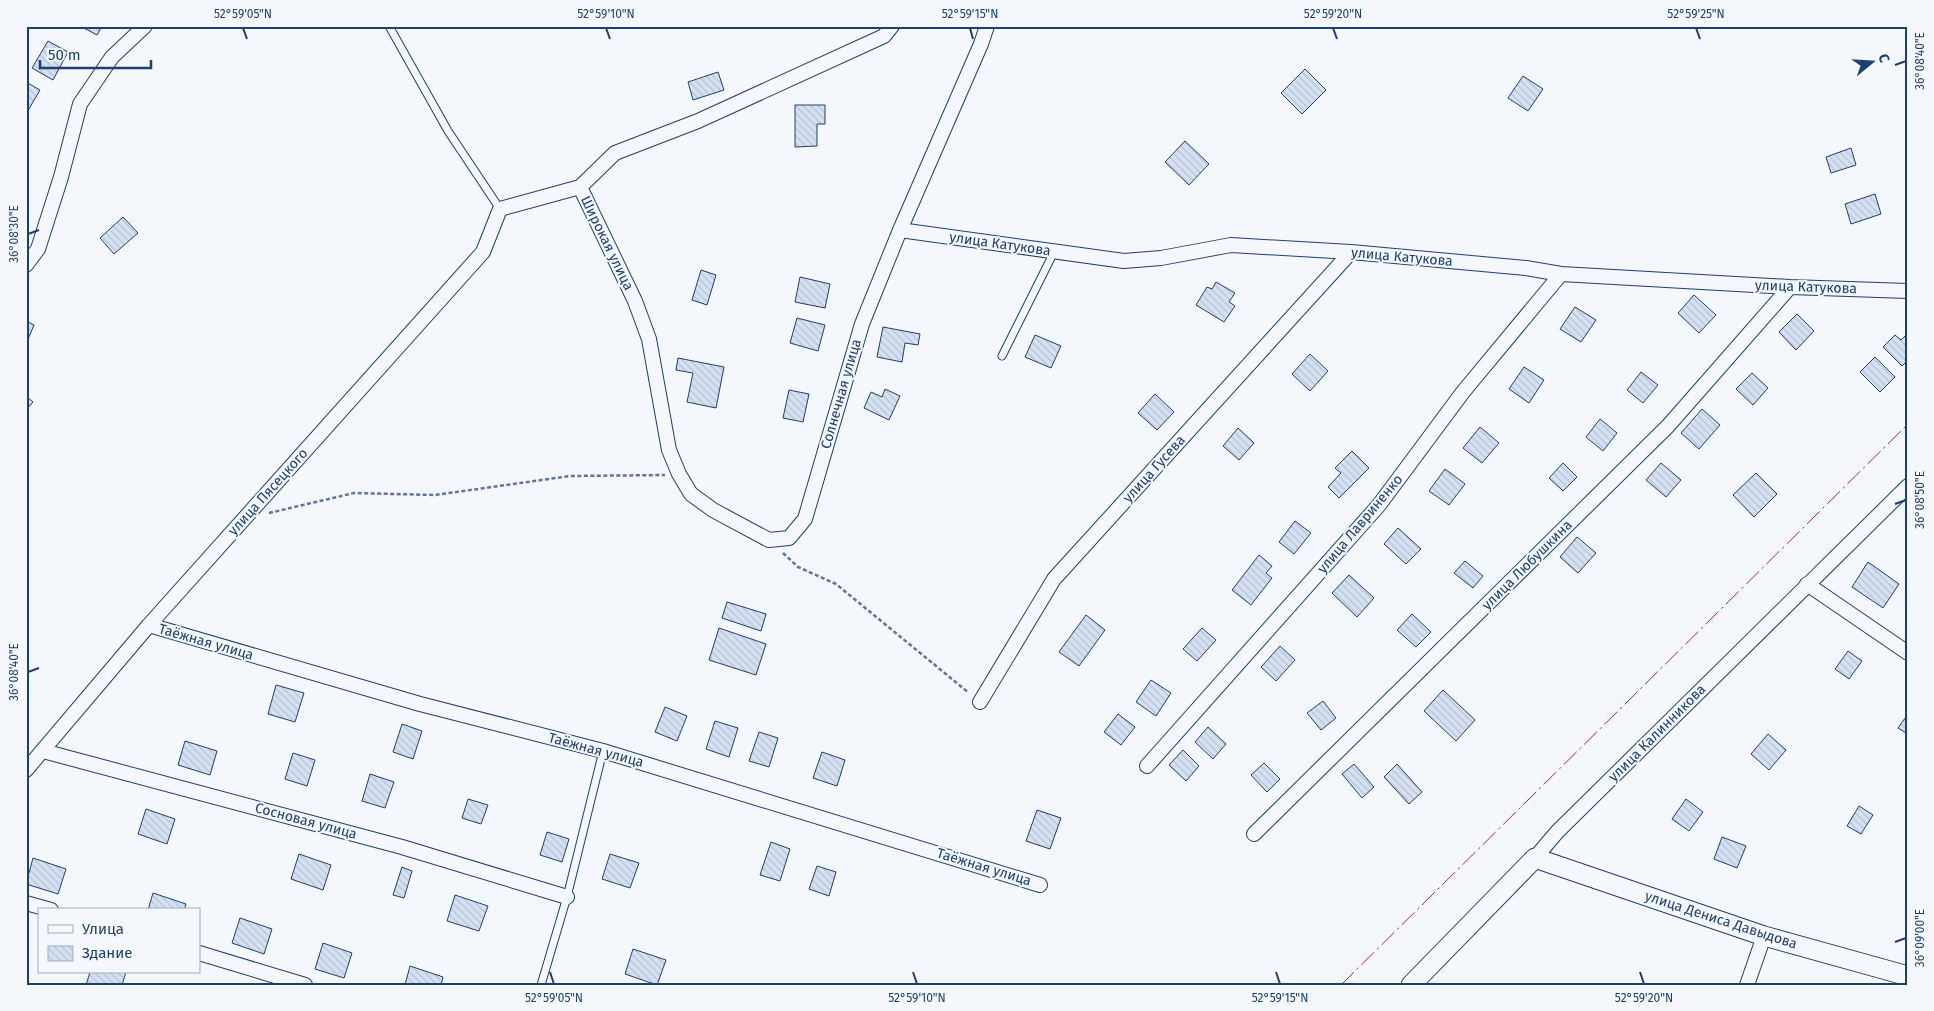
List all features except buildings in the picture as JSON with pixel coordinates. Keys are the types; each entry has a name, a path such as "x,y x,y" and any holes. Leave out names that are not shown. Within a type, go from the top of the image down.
{"main road":[{"name":"улица Дениса Давыдова","path":"1535,858 1764,936 1908,976"},
{"name":"улица Калинникова","path":"1412,985 1535,858"}],"street":[{"path":"26,265 38,249 61,177 80,104 112,57 144,26"},
{"name":"Широкая улица","path":"769,540 713,510 691,494 679,474 669,450 649,339 635,301 580,187 615,153 698,120 884,36 892,26"},
{"name":"Солнечная улица","path":"769,540 789,538 805,519 862,324 987,26"},
{"path":"500,209 580,187"},
{"name":"улица Пясецкого","path":"26,770 149,625 483,252 500,209"},
{"name":"улица Катукова","path":"900,230 1124,261 1161,258 1231,245 1351,252 1526,268 1562,274 1790,288 1908,291"},
{"name":"улица Гусева","path":"980,702 1054,579 1351,252"},
{"name":"улица Лавриненко","path":"1147,766 1379,505 1463,392 1562,274"},
{"name":"улица Любушкина","path":"1254,834 1668,426 1790,288"},
{"name":"улица Калинникова","path":"1535,858 1557,832 1908,486"},
{"path":"1807,584 1908,653"},
{"name":"Таёжная улица","path":"149,625 420,704 604,751 1040,885"},
{"name":"Сосновая улица","path":"42,751 402,847 567,898"},
{"path":"26,903 43,908"},
{"path":"1748,985 1764,936"},
{"path":"200,953 305,985"}],"lane":[{"path":"389,26 448,132 500,209"},
{"path":"1002,356 1054,252"},
{"path":"542,985 567,898 604,751"}],"path":[{"path":"243,520 354,493 435,495 570,476 679,474"},
{"path":"769,540 798,567 836,584 980,702"}],"power":[{"path":"1341,985 1908,424"}]}
